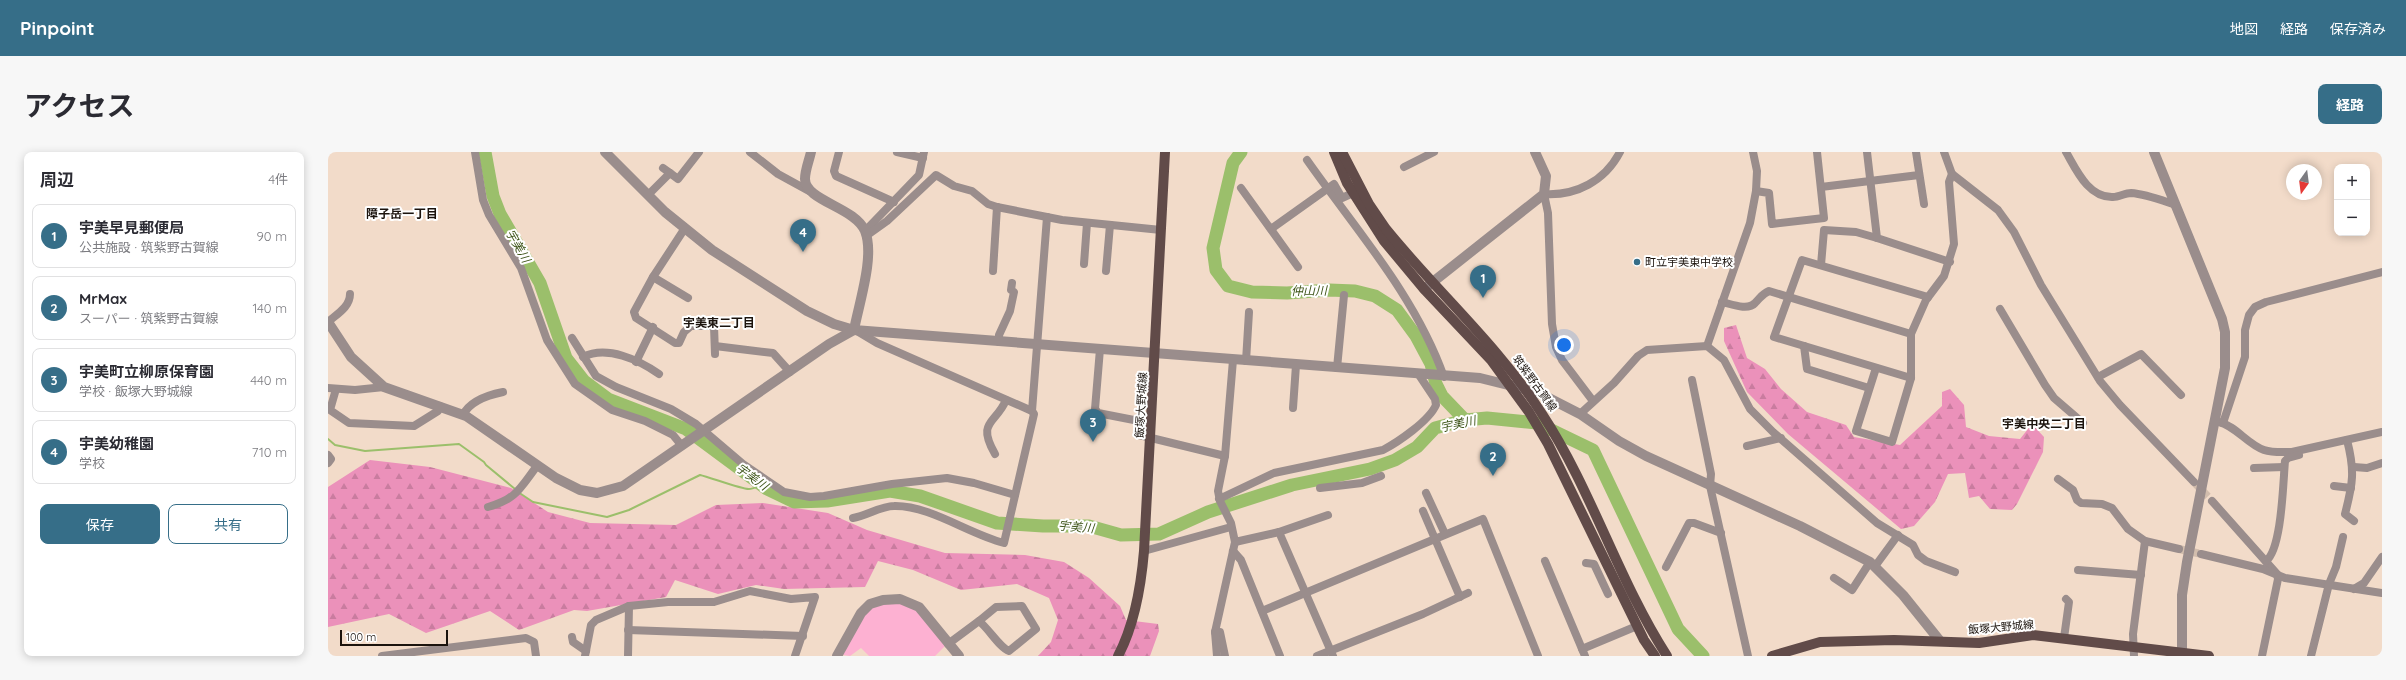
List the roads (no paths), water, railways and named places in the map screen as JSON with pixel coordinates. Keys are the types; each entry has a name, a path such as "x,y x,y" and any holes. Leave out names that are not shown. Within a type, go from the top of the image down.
{"main road":[{"name":"飯塚大野城線","path":"1118,656 1126,642 1134,615 1142,577 1152,438 1165,152"},
{"name":"筑紫野古賀線","path":"1334,152 1353,193 1384,241 1429,286 1479,332 1526,390 1543,414 1564,450 1637,603 1667,656"},
{"name":"筑紫野古賀線","path":"1342,152 1366,198 1386,229 1429,286 1491,360 1529,412 1548,444 1637,626 1654,656"},
{"name":"飯塚大野城線","path":"1772,656 1820,642 1880,640 1979,643 2033,635 2064,638 2134,651 2209,656"}],"street":[{"path":"475,152 481,189 489,215 522,268 547,340 575,384 612,410 645,422 673,435 684,445"},
{"path":"605,152 648,195 712,250 807,311 834,324 854,330 1444,377 1480,378 1537,392 1580,414 1619,441 1710,486 1805,529 1873,563 1940,641"},
{"path":"648,195 666,171 678,179 698,152"},
{"path":"350,294 350,300 346,307 328,322 351,357 384,387 463,415 537,466 580,490 597,493 623,486 854,330 867,258 865,233 851,215 778,174 750,152"},
{"path":"810,191 805,180 811,152"},
{"path":"839,152 834,171 836,176 894,202"},
{"path":"865,233 919,175 924,155 897,152"},
{"path":"1404,167 1434,152"},
{"path":"1535,152 1546,176 1544,194 1548,213 1552,324 1556,347 1562,360 1593,401"},
{"path":"1429,286 1544,194 1557,195 1585,188 1601,178 1613,165 1620,152"},
{"path":"1708,346 1750,223 1756,191 1756,171 1753,152"},
{"path":"1756,191 1769,193 1772,224 1824,218 1817,152"},
{"path":"1867,152 1877,238"},
{"path":"1916,152 1924,204"},
{"path":"1944,152 1952,174 1998,210 2014,232 2041,285 2098,377 2120,405 2194,482"},
{"path":"2066,152 2090,189 2101,196 2113,197 2129,193 2145,195 2176,205"},
{"path":"2154,152 2214,297 2225,332 2225,368 2219,422 2182,595 2182,654"},
{"path":"1308,160 1411,304 1434,350 1444,377"},
{"path":"1876,368 1856,431 1892,442 1911,378 1911,334 1928,297 1944,276 1950,262 1954,244 1949,182 1952,174"},
{"path":"1821,187 1919,175"},
{"path":"865,233 887,221 936,176 954,186 972,191 988,204 997,207 1087,223 1162,230"},
{"path":"1270,230 1334,184 1342,198 1353,193"},
{"path":"1240,188 1298,267"},
{"path":"993,271 997,207"},
{"path":"853,518 892,506 908,507 930,513 982,537 1004,543 1034,414 1032,411 1047,217"},
{"path":"1084,264 1087,223"},
{"path":"1106,271 1110,225"},
{"path":"685,228 653,278 634,312 636,318 653,327 671,342 679,343 684,332 691,326 714,326 715,350 773,353 790,372"},
{"path":"1821,265 1824,230 1856,232 1950,262"},
{"path":"1911,378 1774,337 1787,296 1802,260 1928,297"},
{"path":"2219,422 2245,357 2246,324 2249,315 2255,307 2266,302 2382,272"},
{"path":"653,278 688,298"},
{"path":"999,342 1000,334 1010,311 1014,292 1011,290 1012,283"},
{"path":"1722,302 1746,307 1754,304 1761,294 1769,291 1911,334"},
{"path":"1337,368 1344,295"},
{"path":"2000,309 2054,398 2083,423"},
{"path":"1246,361 1249,312"},
{"path":"636,362 653,327"},
{"path":"854,330 877,343 1032,411"},
{"path":"572,338 583,358 596,376 606,382 671,409 704,431 743,464 776,488 796,496 824,496 936,478 974,483 1015,495"},
{"path":"1580,414 1614,383 1638,356 1647,350 1708,346 1724,360 1750,409 1781,438 1877,523 1913,545 1918,555 1926,561 1955,572"},
{"path":"1804,346 1807,369 1869,388"},
{"path":"1100,349 1094,409 1098,413 1139,421 1139,435 1224,456"},
{"path":"583,358 589,354 615,353 659,374"},
{"path":"2098,377 2140,354 2181,396"},
{"path":"1216,656 1215,632 1235,542 1231,525 1220,500 1218,491 1224,456 1233,360"},
{"path":"1293,408 1296,365"},
{"path":"1220,500 1274,473 1356,458 1383,450 1395,444 1434,408 1436,402 1421,375"},
{"path":"1692,380 1711,474 1710,486 1748,656"},
{"path":"384,387 355,390 332,388 330,413 349,423 414,426 438,411 440,406"},
{"path":"463,415 466,409 482,399 503,392"},
{"path":"995,454 989,444 988,430 993,416 1006,400"},
{"path":"2219,422 2264,450 2292,452 2382,432"},
{"path":"1747,446 1781,438"},
{"path":"2347,440 2354,466 2345,514 2354,521"},
{"path":"2266,561 2273,552 2280,521 2284,467 2288,458 2314,448"},
{"path":"328,455 330,460 328,463"},
{"path":"2354,466 2367,468 2382,463"},
{"path":"488,507 505,502 512,498 537,466"},
{"path":"2254,468 2284,467"},
{"path":"1320,488 1362,483 1381,476"},
{"path":"2058,479 2073,490 2076,500 2081,503 2102,504 2112,508 2128,529 2145,541 2179,549"},
{"path":"2334,486 2351,488"},
{"path":"1426,493 1445,534"},
{"path":"2212,501 2277,574 2278,579 2262,656"},
{"path":"1316,656 1332,653 1464,595 1423,511"},
{"path":"1235,542 1279,532 1328,515"},
{"path":"1262,611 1435,538 1483,520 1538,656"},
{"path":"1666,567 1689,524 1694,523 1721,533"},
{"path":"1144,548 1231,525"},
{"path":"1279,532 1332,653"},
{"path":"1834,578 1852,590 1873,563 1898,535"},
{"path":"2311,656 2329,584 2336,567 2343,537"},
{"path":"2134,651 2133,634 2145,541"},
{"path":"1233,551 1241,560 1280,656"},
{"path":"2201,554 2277,574 2285,578 2382,593"},
{"path":"2354,589 2364,583 2382,557"},
{"path":"1545,561 1583,653 1637,626"},
{"path":"1586,563 1594,564 1607,592 1618,585"},
{"path":"2078,570 2141,575"},
{"path":"586,654 591,625 596,620 629,606 668,602 714,602 750,591 791,599 815,597 795,656"},
{"path":"2064,638 2069,602 2066,599"},
{"path":"837,656 861,613 870,604 883,600 900,600 919,607 959,656"},
{"path":"628,656 629,606"},
{"path":"948,644 996,607 1022,606 1036,629 1009,651 1002,648 991,631 979,621"},
{"path":"628,630 803,636"},
{"path":"1215,632 1220,632 1224,656"},
{"path":"572,637 573,642 586,654"},
{"path":"382,656 448,652 526,638 534,642 536,656"}],"waterway":[{"name":"宇美川","path":"485,152 493,196 500,214 540,283 566,358 584,381 608,399 686,429 767,489 794,502 827,501 890,491 920,496 997,523 1043,526 1089,526 1121,535 1159,534 1208,512 1292,485 1370,469 1395,460 1417,447 1435,428 1465,420 1487,418 1537,423 1593,450 1678,629 1703,656"},
{"name":"仲山川","path":"1241,152 1233,163 1213,248 1216,270 1228,286 1252,292 1287,293 1329,290 1355,291 1375,296 1397,310 1416,336 1431,364 1436,384 1442,396 1465,420"},
{"path":"328,439 335,445 365,451 459,444 484,462 515,489"},
{"path":"518,492 533,502 607,517 629,510 700,475 746,489 752,489 761,485"}],"tunnel":[{"path":"2194,482 2212,501"},
{"path":"2179,549 2201,554"}],"place":[{"name":"宇美幼稚園","path":"803,252"},
{"name":"町立宇美東中学校","path":"1637,262"},
{"name":"宇美早見郵便局","path":"1483,298"},
{"name":"宇美町立柳原保育園","path":"1093,442"},
{"name":"MrMax","path":"1493,476"}],"district":[{"name":"障子岳一丁目","path":"402,214"},
{"name":"宇美東二丁目","path":"719,323"},
{"name":"宇美中央二丁目","path":"2044,424"}]}
